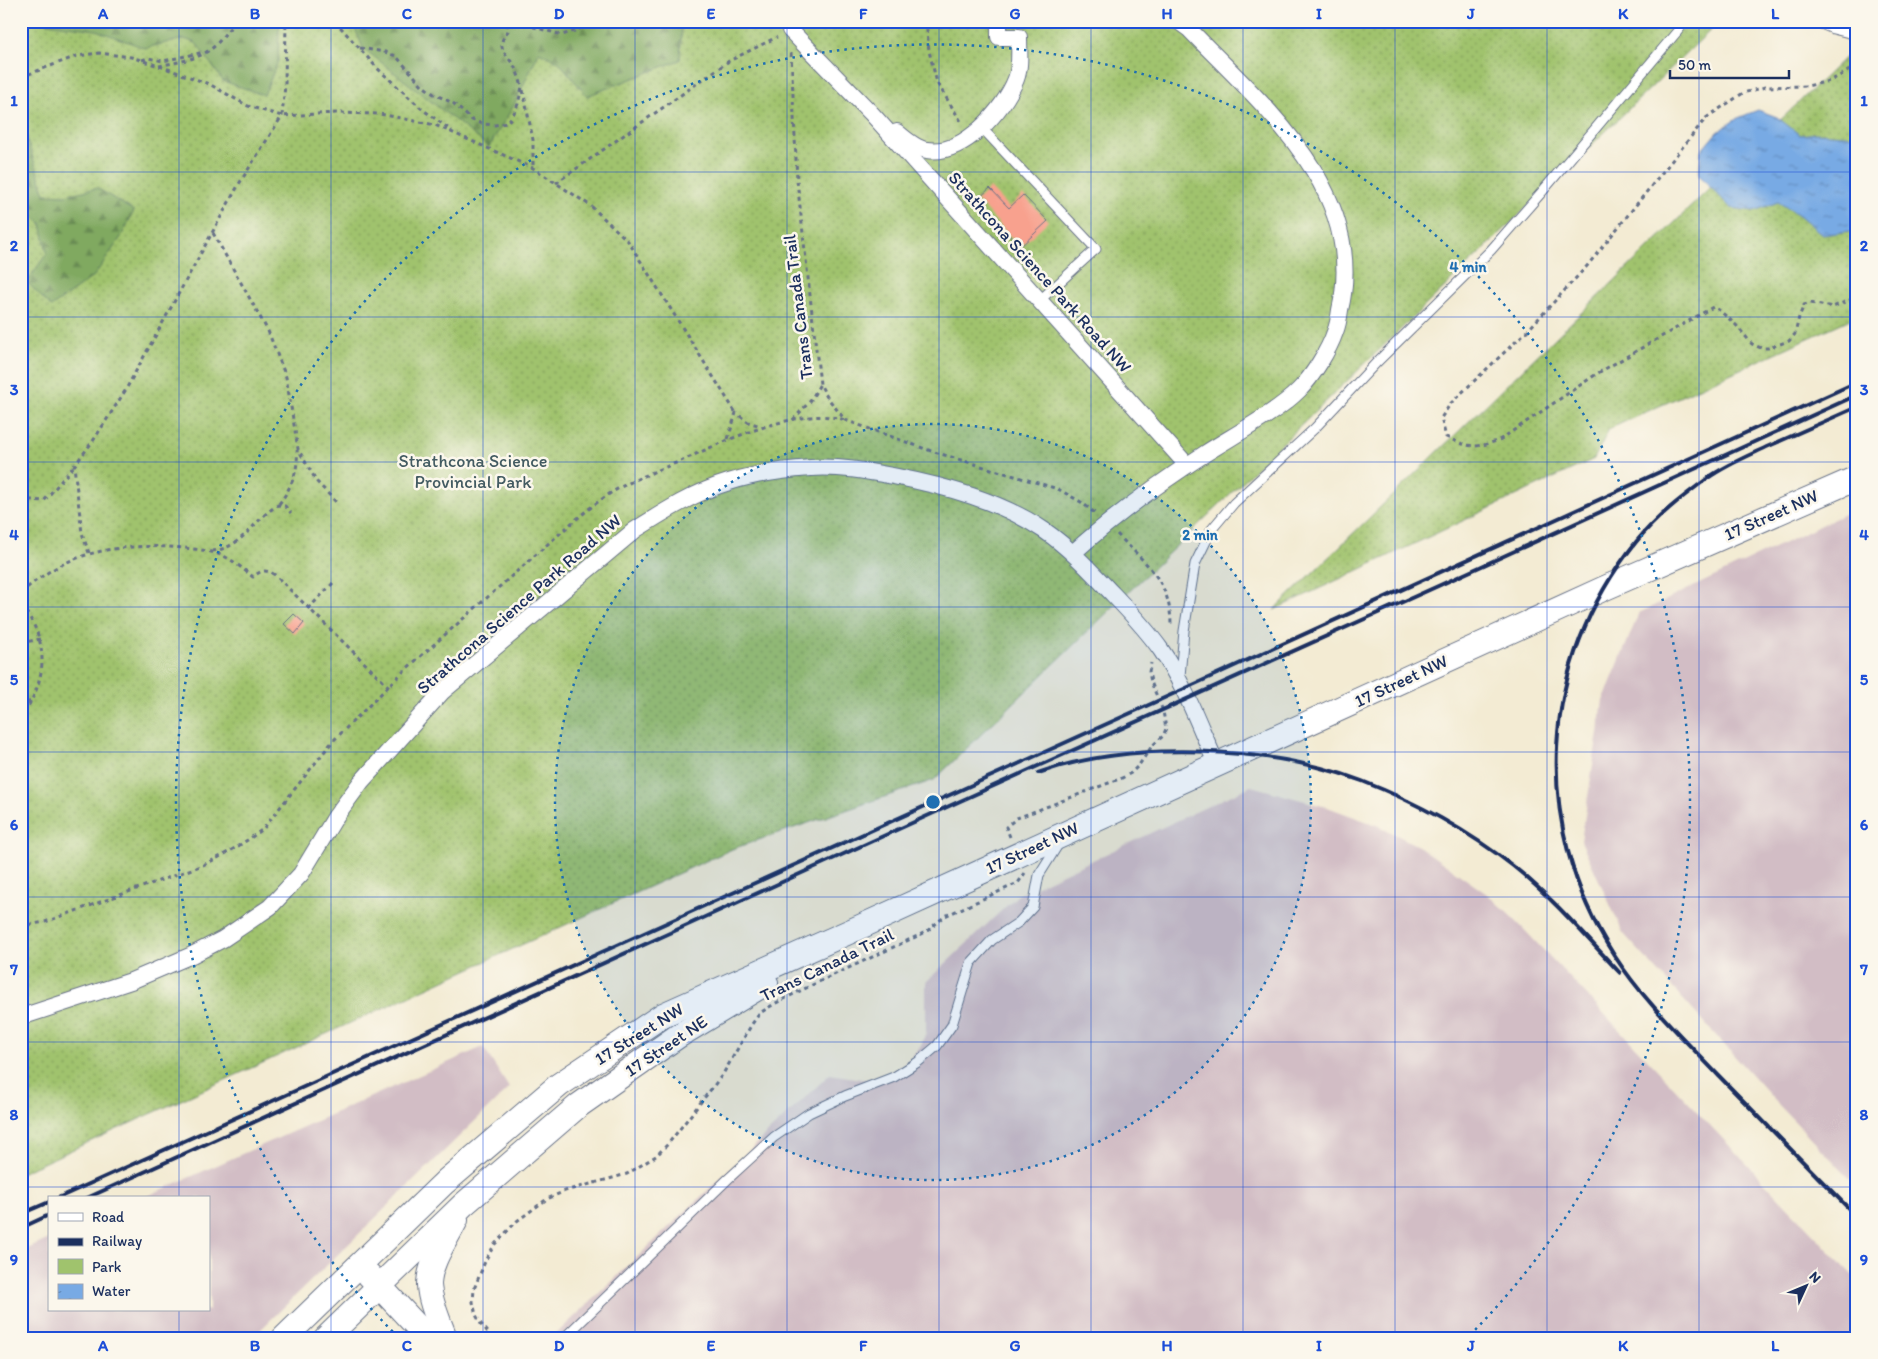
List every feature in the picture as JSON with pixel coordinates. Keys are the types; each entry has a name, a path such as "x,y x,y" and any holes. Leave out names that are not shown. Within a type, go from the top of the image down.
{"main road":[{"name":"17 Street NW","path":"284,1338 445,1182 567,1080 663,1015 1605,588 1857,478"},
{"name":"17 Street NE","path":"463,1205 578,1106 670,1041 860,927"},
{"path":"326,1338 463,1205"},
{"path":"445,1338 429,1285 432,1268 463,1205"},
{"path":"359,1265 428,1338"}],"street":[{"name":"Strathcona Science Park Road NW","path":"864,106 905,138 925,150 941,151 964,142 988,121 1016,78 1020,59 1019,37 1000,37 999,21"},
{"path":"1073,552 1106,522 1186,466 1271,411 1299,390 1320,361 1335,333 1344,296 1346,262 1341,232 1325,188 1308,159 1265,108 1189,29 1178,21"},
{"name":"Strathcona Science Park Road NW","path":"790,30 864,106 1186,466"},
{"name":"Strathcona Science Park Road NW","path":"21,1017 131,981 192,955 223,939 270,907 301,874 336,816 361,782 444,691 635,530 691,497 729,482 776,472 812,468 854,469 953,490 1002,508 1044,531 1073,552 1131,613 1160,648 1179,679 1217,765"}],"lane":[{"path":"1179,679 1184,631 1195,564 1212,529 1234,502 1315,428 1377,362 1491,250 1686,21"},
{"path":"1814,21 1833,29 1857,35"},
{"path":"976,132 1096,249 1039,301"},
{"path":"564,1338 774,1137 809,1113 845,1096 894,1077 918,1062 937,1046 952,1025 971,963 992,940 1019,922 1033,907 1038,890 1039,874 1066,832"}],"path":[{"path":"141,60 148,58 163,61 205,52 212,49 228,29 238,21"},
{"path":"21,499 44,501 93,441 125,391 239,184 282,116 285,85 286,21"},
{"path":"335,21 377,68 422,109 459,136"},
{"path":"444,21 447,24 451,21"},
{"path":"507,21 509,25 508,31 504,36 503,50 505,56 512,63 522,87 533,140 533,168"},
{"path":"527,21 534,27 562,35 578,30 585,25 602,21"},
{"path":"926,21 929,51 938,83 976,132"},
{"path":"556,183 729,62 790,30"},
{"name":"Trans Canada Trail","path":"790,30 797,180 820,384 830,402 845,420"},
{"path":"360,48 385,52 396,56 423,86 434,94 454,103 472,120 483,124 495,125 507,122 515,110 522,87"},
{"path":"21,77 77,56 99,52 141,60 159,66 208,84 248,106 282,116 336,113 380,114 435,125 533,168 591,206 628,241 736,413 748,422 763,427"},
{"path":"159,66 200,56 205,52"},
{"path":"1857,66 1830,81 1807,86 1765,87 1743,94 1706,118 1587,266 1528,330 1451,403 1441,418 1446,437 1467,446 1486,445 1501,439 1598,373 1713,307 1736,326 1752,344 1760,348 1768,348 1789,340 1795,334 1804,305 1810,303 1833,307 1857,297"},
{"path":"209,552 225,549 240,540 278,505 293,480 298,462 296,434 286,377 272,340 212,232"},
{"path":"793,420 811,400 820,384"},
{"path":"728,440 736,413"},
{"path":"21,926 45,922 203,865 221,857 248,840 263,829 332,742 388,687 574,521 620,488 728,440 763,427 793,420 822,417 845,420 931,451 1058,489 1082,502 1099,516"},
{"path":"297,447 317,482 336,502"},
{"path":"74,466 82,533 89,553"},
{"path":"278,505 285,506 291,513"},
{"path":"1112,528 1146,564 1165,589 1171,616 1170,632"},
{"path":"21,593 34,581 89,553 140,546 220,554 254,577 260,571 270,572 388,687"},
{"path":"308,608 334,582"},
{"path":"21,605 31,616 40,638 42,655 42,672 38,688 31,703 21,717"},
{"path":"21,643 40,638"},
{"path":"1010,837 1006,827 1017,818 1110,783 1131,773 1152,746 1163,736 1166,723 1149,672 1152,658"},
{"path":"21,697 31,703"},
{"name":"Trans Canada Trail","path":"493,1338 481,1324 476,1314 473,1302 474,1289 486,1259 495,1244 517,1220 547,1200 565,1191 627,1174 656,1156 668,1144 723,1074 760,1013 812,985 926,932 946,916 1018,883 1025,874"}],"shaded area":[{"path":"1857,508 1857,1186 1777,1103 1623,933 1581,841 1603,701 1639,613"},
{"path":"1251,786 1330,808 1379,826 1420,847 1487,894 1514,919 1857,1280 1857,1338 552,1338 830,1074 867,1080 881,1078 901,1068 912,1058 921,1045 926,1032 926,982 1018,895"},
{"path":"483,1047 509,1088 252,1338 21,1338 21,1252 48,1239 48,1312 210,1312 210,1196 148,1196"}],"green space":[{"name":"Strathcona Science Provincial Park","path":"21,21 1720,21 934,780 732,849 21,1173"},
{"path":"46,21 281,21 278,61 264,95 223,81 196,43 184,39 145,48 96,30 47,23"},
{"path":"352,21 682,21 680,60 587,96 559,62 539,52 514,105 489,147 363,48"},
{"path":"1857,46 1857,316 1609,429 1594,459 1274,610"},
{"path":"21,122 45,194 65,195 97,188 134,211 121,237 94,276 51,307 27,282 47,253 41,223 21,207"}],"water":[{"path":"1758,110 1777,117 1800,135 1817,133 1857,136 1857,230 1823,235 1799,215 1778,202 1754,211 1731,208 1699,175 1701,151 1717,132 1738,118"}],"building":[{"path":"990,188 1009,208 1023,195 1048,221 1020,247 977,200"},
{"path":"294,614 304,623 295,634 284,624"}],"railway":[{"path":"62,1196 1184,689 1857,382"},
{"path":"91,1196 1857,395"},
{"path":"1857,407 1722,469 1679,500 1636,542 1604,589 1580,639 1564,692 1557,745 1558,799 1568,853 1587,905 1614,955 1625,972 1664,1018 1857,1217"},
{"path":"1038,773 1075,762 1115,755 1157,752 1200,752 1244,754 1286,760 1325,769 1362,781 1402,798 1440,818 1496,853 1541,891 1620,973"},
{"path":"21,1214 48,1202"},
{"path":"21,1228 48,1215"}]}
